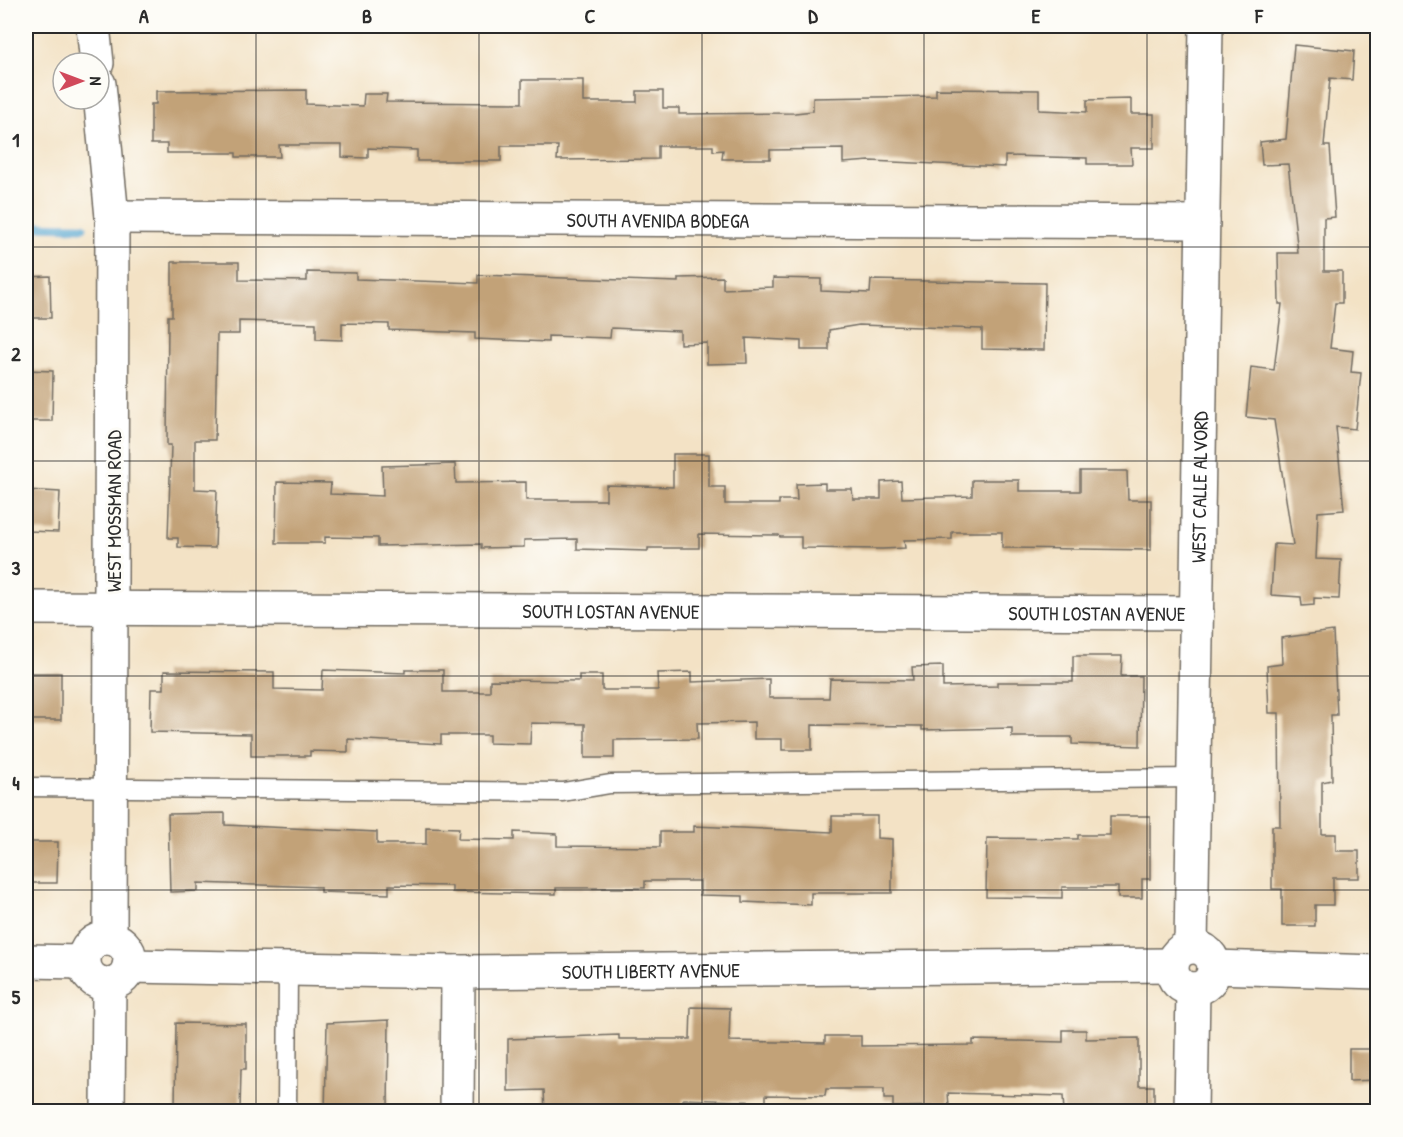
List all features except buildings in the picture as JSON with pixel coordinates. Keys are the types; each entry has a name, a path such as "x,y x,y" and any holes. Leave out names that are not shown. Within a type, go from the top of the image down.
{"street":[{"path":"93,26 96,51"},
{"name":"WEST CALLE ALVORD","path":"1191,1112 1206,26"},
{"name":"WEST MOSSMAN ROAD","path":"102,111 112,217 113,608 110,938"},
{"name":"SOUTH AVENIDA BODEGA","path":"112,217 1203,222"},
{"name":"SOUTH LOSTAN AVENUE","path":"26,608 1197,613"},
{"path":"108,1112 119,975 126,948 120,942 110,938 92,943 84,955 83,962 89,976 94,981 119,975"},
{"path":"26,962 83,962"},
{"name":"SOUTH LIBERTY AVENUE","path":"119,975 288,970 458,972 1193,967 1377,972"},
{"path":"457,1112 458,972"}],"lane":[{"path":"26,786 563,792 610,784 1195,778"},
{"path":"287,1112 288,970"}],"waterway":[{"path":"26,226 83,227"}]}
